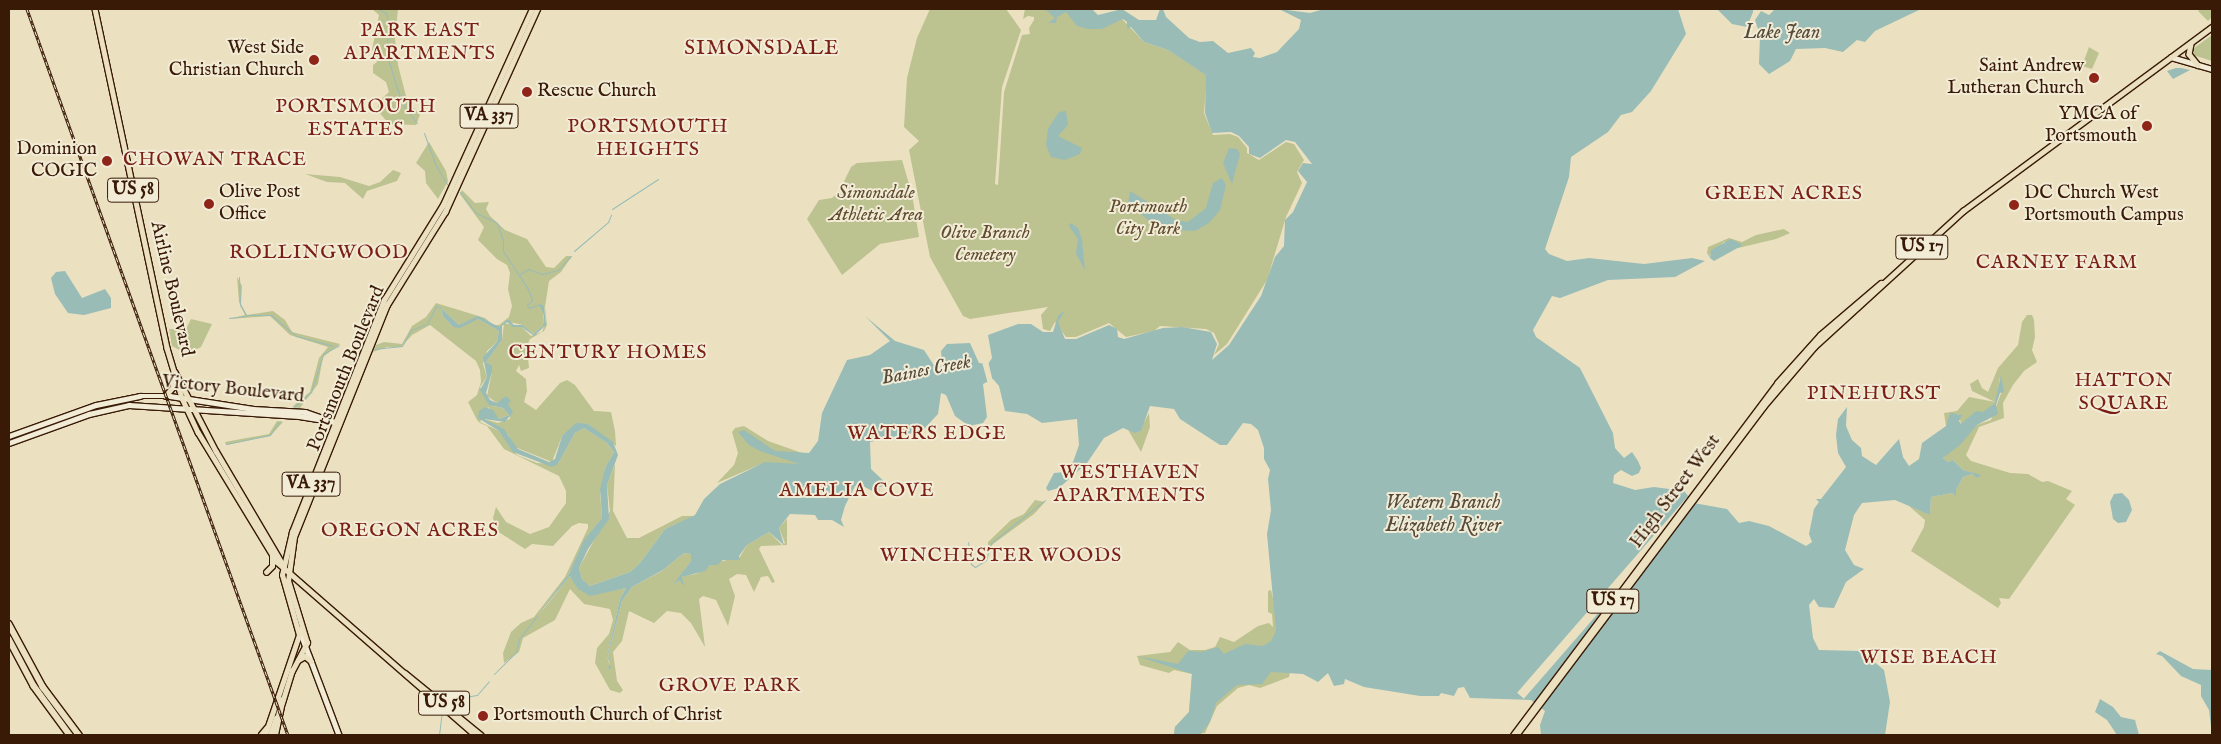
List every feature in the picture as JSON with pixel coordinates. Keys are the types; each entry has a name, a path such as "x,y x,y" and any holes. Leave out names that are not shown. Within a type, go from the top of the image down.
{"highway":[{"path":"9,618 30,679 70,735"},
{"path":"9,624 19,644"},
{"path":"9,639 80,735"},
{"path":"274,735 282,701"}],"main road":[{"name":"Airline Boulevard","path":"95,9 174,370 186,407 260,531 271,554 475,735"},
{"name":"Portsmouth Boulevard","path":"266,734 282,701 292,671 306,644 288,571 294,537 389,290 443,205 532,9"},
{"name":"Portsmouth Boulevard","path":"362,362 392,296 451,200 537,9"},
{"name":"High Street West","path":"1515,735 1696,494 1786,378 1880,283 1966,208 2212,28"},
{"path":"2192,42 2188,54 2198,65"},
{"path":"2172,57 2212,69"},
{"name":"Airline Boulevard","path":"174,370 230,480"},
{"path":"165,396 172,387 174,370"},
{"name":"Victory Boulevard","path":"9,436 113,400 165,396 253,410 310,413 338,423"},
{"name":"Victory Boulevard","path":"9,443 112,408 138,405 186,407 338,423"},
{"name":"Portsmouth Boulevard","path":"306,644 298,627 283,581 283,565 287,546 338,423"},
{"name":"Airline Boulevard","path":"260,531 274,549 283,565"},
{"path":"274,549 281,550 287,546"},
{"path":"266,572 272,566 271,554"},
{"name":"Portsmouth Boulevard","path":"266,734 296,645 298,627"},
{"path":"306,644 339,735"},
{"path":"306,644 318,680"},
{"path":"292,671 298,647 296,645"},
{"path":"295,665 303,656 311,661"},
{"name":"Airline Boulevard","path":"431,695 482,735"}],"green space":[{"path":"372,9 398,9 395,39 398,65 407,100 420,115 416,125 389,124 378,111 378,102 389,92 386,82 373,73 373,65 377,62 372,50 379,15"},
{"name":"Portsmouth City Park","path":"930,9 1006,9 1021,30 1002,87 995,184 998,185 1004,92 1022,35 1030,34 1029,28 1034,20 1034,17 1028,16 1023,19 1025,9 1070,9 1101,29 1122,19 1144,42 1168,50 1207,75 1204,113 1213,135 1230,134 1238,137 1247,148 1247,153 1259,160 1286,142 1294,144 1304,160 1297,172 1302,183 1286,217 1267,280 1227,344 1214,355 1219,344 1214,333 1206,329 1160,326 1154,331 1126,337 1109,323 1076,337 1066,337 1055,322 1050,331 1043,329 1041,315 1048,307 970,319 963,316 930,257 909,150 919,141 904,127 907,78 917,38"},
{"path":"2201,9 2212,9 2212,17 2208,21 2198,11"},
{"path":"2212,35 2212,61 2193,55 2194,48"},
{"path":"2089,47 2099,53 2092,69 2082,66"},
{"path":"429,142 446,171 448,181 438,199 426,183 425,171 416,163"},
{"name":"Simonsdale Athletic Area","path":"902,160 912,194 919,237 880,244 842,275 807,219 819,200 832,198 839,192 851,167 857,163"},
{"path":"393,170 401,173 397,181 367,191 363,199 345,183 327,182 305,174 340,177 369,186 380,182"},
{"path":"462,190 475,203 489,202 486,209 490,216 505,230 527,239 546,267 554,268 566,256 572,256 561,272 549,281 545,307 547,325 544,331 530,339 527,346 529,368 521,371 519,365 516,371 526,379 527,391 524,402 536,410 560,383 567,380 575,385 594,411 611,412 615,431 616,446 588,424 562,436 552,462 515,447 508,434 484,419 498,423 510,419 506,398 497,403 487,396 492,372 491,366 486,362 502,340 504,323 522,327 531,336 542,332 546,322 544,306 543,326 533,334 523,325 505,321 499,327 493,327 478,317 459,325 441,308 443,316 453,327 478,319 499,331 497,342 487,351 483,364 487,377 480,387 493,406 503,408 509,415 499,419 488,407 480,422 499,431 517,455 537,463 558,464 575,433 584,428 607,443 614,452 605,468 600,494 602,518 587,537 569,574 537,617 570,576 590,595 626,588 620,599 607,656 610,667 608,655 622,601 632,587 662,571 684,553 691,554 691,561 675,584 684,576 696,574 712,564 734,558 738,560 747,545 769,532 782,545 785,543 779,528 787,519 787,545 761,546 759,549 775,582 772,583 768,576 761,577 754,592 746,575 737,574 729,579 735,596 728,626 716,600 703,596 699,599 705,647 691,623 681,613 667,611 654,623 629,611 622,641 613,652 617,681 623,690 620,693 610,690 595,663 597,648 609,634 613,620 610,609 584,604 570,589 555,620 523,638 519,652 504,663 503,653 511,632 521,623 534,617 565,577 588,528 588,524 579,523 572,526 553,546 532,544 525,549 497,531 493,518 496,507 506,522 530,534 549,527 566,503 566,491 559,476 504,449 487,426 480,423 477,420 468,402 477,395 481,382 480,370 476,361 430,325 412,335 401,347 387,347 373,352 376,345 384,342 402,344 412,326 426,317 436,303 485,318 493,325 499,325 509,317 512,306 508,289 510,273 507,265 497,259 478,240 484,227 460,194"},
{"path":"1784,229 1790,233 1776,239 1738,248 1735,248 1743,245 1724,242 1710,254 1710,258 1707,253 1708,247 1729,238 1742,242 1756,235"},
{"path":"237,277 242,286 241,304 247,315 273,311 285,320 292,332 340,344 323,357 318,384 300,408 292,407 310,392 319,358 328,347 290,335 270,316 229,319 245,315 239,302"},
{"path":"2027,315 2032,315 2034,320 2035,337 2032,350 2037,362 2024,371 2013,385 2003,403 2004,418 1979,427 1966,455 1971,461 2010,473 2028,474 2042,482 2048,481 2072,491 2066,499 2075,505 2009,599 1999,598 2001,603 1998,608 1911,551 1924,527 1925,520 1909,506 1930,514 1931,497 1952,493 1956,497 1956,490 1963,477 1972,474 1978,478 1973,473 1963,470 1953,460 1948,462 1943,458 1977,425 1991,420 2002,391 2000,377 1997,398 1995,403 1987,410 1961,424 1959,414 1953,415 1946,426 1944,413 1957,411 1969,397 1995,402 1972,391 1970,384 1978,379 1982,388 1988,392 1998,368 2018,345 2022,322"},
{"path":"191,319 212,324 201,347 187,354 172,346 169,329 186,329"},
{"path":"1149,413 1150,427 1141,452 1127,428 1139,432"},
{"path":"277,421 283,422 270,436 226,445 225,442 269,434"},
{"path":"744,426 768,441 802,453 799,464 759,465 717,483 734,465 738,453 732,432 735,428"},
{"path":"615,464 613,511 627,538 639,538 682,516 694,516 665,529 640,563 630,572 590,586 582,579 579,568 610,511 607,485"},
{"path":"1035,500 1045,502 1034,514 993,544 988,551 988,542 1011,520 1024,514"},
{"path":"1271,590 1279,624 1261,672 1290,672 1289,677 1260,688 1249,685 1238,688 1217,706 1205,733 1174,735 1175,727 1189,712 1192,674 1174,670 1169,673 1140,665 1137,656 1170,652 1178,642 1190,650 1205,650 1215,647 1220,637 1234,642 1258,626 1269,623 1273,627 1272,614 1268,612 1268,591"}],"water":[{"name":"Western Branch Elizabeth River","path":"1045,9 1092,9 1098,15 1122,9 1139,20 1156,20 1160,9 1163,9 1166,17 1189,38 1200,42 1213,41 1228,53 1251,48 1255,53 1253,57 1260,58 1277,52 1299,29 1301,20 1279,9 1310,13 1324,9 1678,9 1686,34 1651,91 1632,112 1621,115 1608,132 1571,157 1569,177 1545,249 1549,254 1567,261 1589,258 1644,264 1692,258 1705,261 1675,277 1608,280 1560,298 1552,296 1533,330 1536,337 1580,368 1613,433 1615,448 1624,458 1632,452 1638,461 1641,468 1639,473 1632,476 1621,470 1614,475 1613,483 1635,490 1654,487 1684,491 1694,503 1727,509 1739,523 1749,521 1769,526 1806,546 1812,542 1809,534 1814,509 1819,502 1816,499 1821,499 1846,467 1838,453 1836,435 1838,419 1847,407 1846,426 1852,440 1861,448 1862,456 1876,465 1899,439 1903,457 1909,466 1919,459 1922,443 1946,426 1950,413 1962,415 1959,421 1961,424 1976,411 1983,412 1995,403 2001,375 2004,392 2000,393 1996,405 1998,414 1977,425 1960,445 1943,458 1948,462 1953,460 1963,470 1981,475 1977,478 1972,474 1963,477 1956,490 1956,497 1952,493 1931,497 1930,515 1895,500 1862,503 1854,515 1845,550 1854,565 1864,569 1846,582 1834,608 1819,607 1814,599 1809,605 1813,638 1819,650 1861,651 1884,670 1890,702 1885,735 1541,735 1540,725 1545,711 1531,700 1470,698 1464,687 1458,688 1454,696 1441,693 1439,696 1420,696 1364,687 1345,679 1344,684 1334,686 1328,673 1318,682 1303,674 1271,672 1262,684 1237,685 1225,695 1216,703 1210,722 1200,735 1174,735 1175,727 1189,712 1192,674 1137,656 1178,664 1188,651 1202,652 1218,647 1224,654 1245,644 1263,646 1271,641 1276,631 1267,534 1271,510 1268,479 1270,470 1264,459 1264,448 1258,430 1251,424 1243,423 1227,445 1220,445 1180,419 1174,409 1150,406 1141,431 1135,433 1123,428 1104,438 1087,463 1059,488 1048,491 1046,488 1054,473 1065,472 1073,462 1079,445 1077,419 1042,423 1027,414 1005,411 999,386 993,379 983,384 987,417 983,423 969,426 955,416 946,395 941,393 938,414 922,431 870,442 871,469 888,485 879,487 880,495 861,485 855,486 845,506 841,520 844,527 832,520 818,520 815,515 790,514 779,528 784,545 769,532 747,545 739,556 740,560 723,560 717,565 710,565 705,571 682,577 684,587 680,580 673,585 691,561 691,554 684,553 663,570 632,587 622,601 608,655 610,664 607,656 620,599 626,588 590,596 578,589 570,576 536,617 569,574 584,540 602,518 600,489 605,468 614,452 607,443 584,428 575,433 558,464 552,467 513,452 499,431 478,418 479,411 485,407 493,410 499,419 509,415 503,408 489,405 480,390 487,377 483,357 497,342 499,331 478,319 460,328 453,327 443,316 441,308 459,325 478,316 499,327 509,320 514,325 523,325 533,334 543,326 544,315 539,304 544,306 546,325 534,336 522,327 513,327 507,322 502,326 502,340 486,362 492,366 492,372 486,393 490,400 497,403 506,396 511,401 508,404 513,412 505,422 484,419 504,429 518,449 549,462 555,459 562,436 576,423 588,424 613,442 618,455 607,485 609,519 588,549 579,568 582,579 590,586 630,572 640,563 665,529 695,515 704,499 720,484 765,462 799,464 760,451 749,445 738,432 744,430 775,451 809,453 818,441 822,413 847,360 870,355 890,341 865,316 895,341 924,350 937,370 942,365 941,351 947,344 970,343 979,363 988,364 992,358 988,335 1018,324 1031,324 1043,332 1053,332 1058,316 1065,310 1058,322 1065,339 1076,339 1109,325 1117,329 1118,337 1124,339 1163,328 1182,327 1211,332 1217,344 1212,360 1229,345 1261,296 1275,257 1284,246 1285,220 1293,212 1307,182 1298,171 1303,163 1312,164 1295,142 1286,140 1260,158 1249,154 1249,147 1239,136 1231,132 1212,133 1205,113 1206,75 1168,50 1144,42 1131,27 1127,29 1127,22 1123,19 1102,29 1088,29 1077,26 1066,12 1057,17 1056,23 1048,23 1055,18"},
{"name":"Lake Jean","path":"1717,9 1753,9 1753,12 1747,27 1732,24"},
{"name":"Lake Jean","path":"1775,9 1921,9 1875,31 1865,42 1857,40 1843,52 1825,48 1796,49 1790,61 1769,74 1759,64 1760,35 1755,20 1761,11 1769,15"},
{"path":"2176,68 2190,70 2173,79 2167,71"},
{"path":"1066,111 1068,125 1058,136 1082,148 1080,154 1065,160 1051,157 1046,145 1048,129 1059,112"},
{"path":"1229,148 1237,149 1240,154 1232,184 1223,163"},
{"path":"1222,178 1226,185 1220,210 1209,223 1195,231 1159,229 1141,214 1127,211 1130,191 1176,220 1188,222 1206,208 1213,183"},
{"path":"1071,223 1078,228 1082,240 1085,270 1076,254 1078,239 1069,226"},
{"path":"1731,239 1743,245 1714,261 1710,258 1711,250"},
{"path":"65,271 82,298 105,289 111,298 111,308 84,315 68,313 55,294 51,278 56,272"},
{"path":"2122,493 2129,500 2132,510 2126,522 2118,523 2113,519 2110,502 2114,494"},
{"path":"2160,651 2193,669 2212,670 2212,735 2209,710 2201,696 2201,685 2181,676 2162,656 2156,654"},
{"path":"2100,699 2113,707 2121,717 2135,720 2139,735 2117,735 2107,720 2095,712"}],"pier":[{"path":"988,361 993,382 988,384 982,362"},
{"path":"1689,495 1696,501 1524,699 1517,693"}],"waterway":[{"name":"Baines Creek","path":"378,9 386,13 389,25 386,52 397,89 406,109 417,123"},
{"name":"Baines Creek","path":"424,133 435,164 448,186"},
{"path":"612,209 658,179"},
{"name":"Baines Creek","path":"460,192 476,213 497,223 503,240 503,251 528,289 532,300 527,305 529,308 540,304"},
{"path":"574,251 608,222 611,215"},
{"path":"519,275 528,269 542,274 558,270 571,256"},
{"path":"239,277 240,305 246,315 271,315 296,336 333,346"},
{"path":"374,349 402,346 411,330 427,324 436,306 441,308"},
{"path":"229,318 245,316"},
{"path":"294,407 311,392 323,354 339,345"},
{"path":"226,444 270,435 280,421"},
{"path":"968,542 971,564 975,567 986,560 991,543 1045,500"},
{"path":"494,674 516,652 519,639 537,616"},
{"path":"448,700 477,695 489,681"},
{"path":"439,735 442,711"}],"railway":[{"path":"27,9 288,735"}],"place":[{"name":"West Side Christian Church","path":"314,60"},
{"name":"Saint Andrew Lutheran Church","path":"2094,78"},
{"name":"Rescue Church","path":"527,92"},
{"name":"YMCA of Portsmouth","path":"2147,126"},
{"name":"Dominion COGIC","path":"107,161"},
{"name":"Olive Post Office","path":"209,204"},
{"name":"DC Church West Portsmouth Campus","path":"2014,205"},
{"name":"Portsmouth Church of Christ","path":"483,716"}],"district":[{"name":"PARK EAST APARTMENTS","path":"420,42"},
{"name":"SIMONSDALE","path":"762,49"},
{"name":"PORTSMOUTH ESTATES","path":"356,118"},
{"name":"PORTSMOUTH HEIGHTS","path":"648,138"},
{"name":"CHOWAN TRACE","path":"215,159"},
{"name":"GREEN ACRES","path":"1784,193"},
{"name":"ROLLINGWOOD","path":"319,252"},
{"name":"CARNEY FARM","path":"2057,262"},
{"name":"CENTURY HOMES","path":"608,352"},
{"name":"HATTON SQUARE","path":"2124,392"},
{"name":"PINEHURST","path":"1874,393"},
{"name":"WATERS EDGE","path":"927,433"},
{"name":"WESTHAVEN APARTMENTS","path":"1130,484"},
{"name":"AMELIA COVE","path":"857,490"},
{"name":"OREGON ACRES","path":"410,530"},
{"name":"WINCHESTER WOODS","path":"1001,555"},
{"name":"WISE BEACH","path":"1929,657"},
{"name":"GROVE PARK","path":"730,685"}],"park label":[{"name":"Olive Branch Cemetery","path":"985,245"}]}
